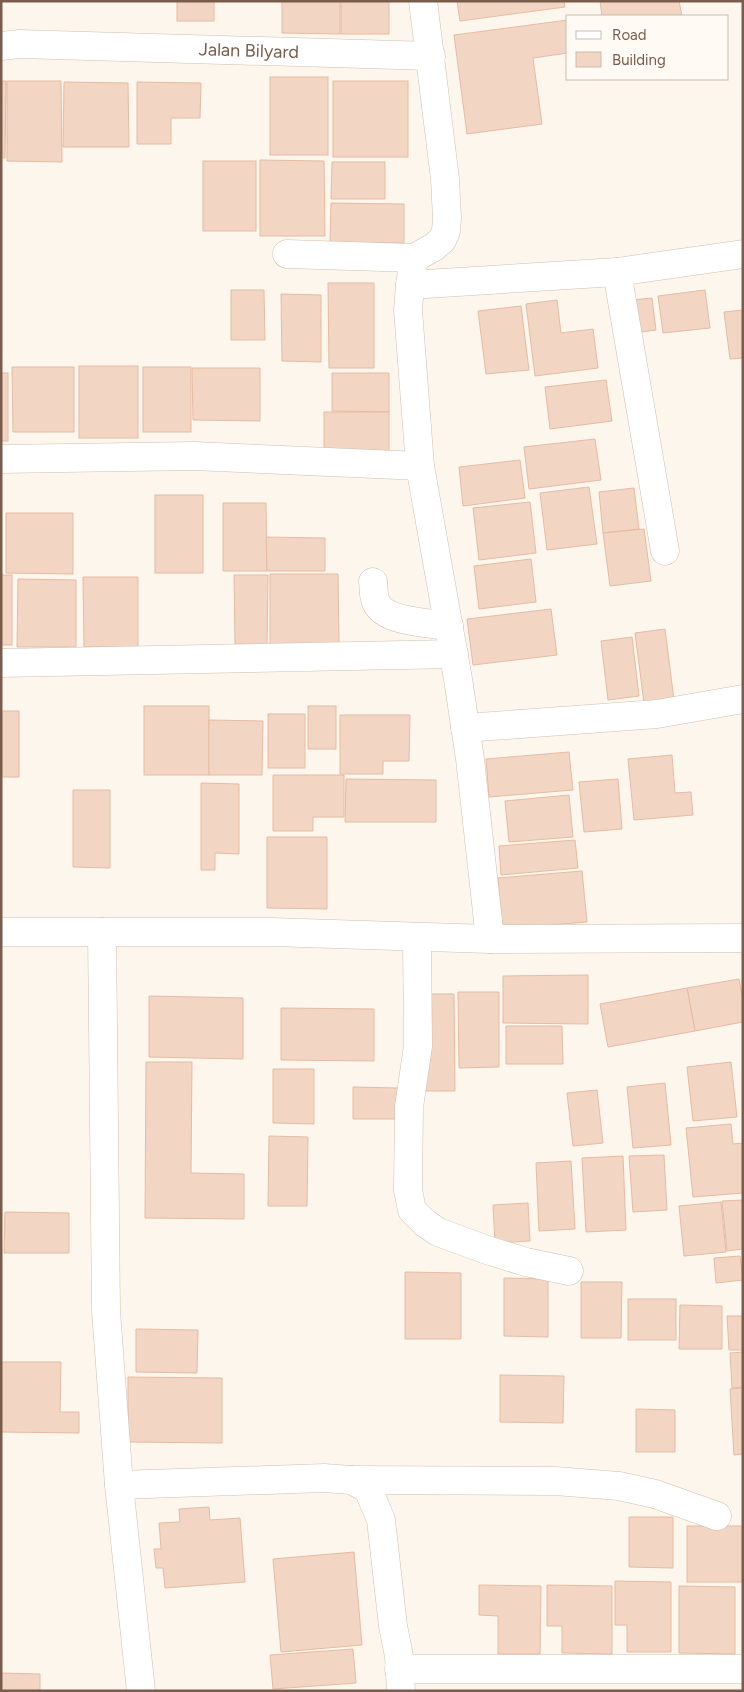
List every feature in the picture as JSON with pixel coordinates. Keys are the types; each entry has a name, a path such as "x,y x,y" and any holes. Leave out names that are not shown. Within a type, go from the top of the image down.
{"street":[{"path":"287,254 414,258 434,247 442,240 446,231 445,179 423,1"},
{"name":"Jalan Bilyard","path":"1,46 20,44 65,47 431,56"},
{"path":"410,285 617,272 743,254"},
{"path":"414,258 408,310 420,466 454,654 465,728 490,939"},
{"path":"617,272 665,551"},
{"path":"1,458 194,456 420,466"},
{"path":"373,582 376,602 383,612 398,618 449,626"},
{"path":"1,663 454,654"},
{"path":"465,728 657,714 743,699"},
{"path":"1,932 271,932 490,939 743,938"},
{"path":"102,932 106,1311 120,1485 142,1691"},
{"path":"417,937 418,1046 409,1107 408,1190 412,1210 438,1232 526,1262 569,1270"},
{"path":"120,1485 294,1478 555,1481 619,1486 655,1494 717,1516"},
{"path":"351,1480 368,1489 380,1520 400,1680 743,1669"}],"building":[{"path":"177,1 214,1 214,21 177,21"},
{"path":"282,1 340,1 340,34 282,33"},
{"path":"341,1 389,1 389,34 341,34"},
{"path":"457,1 564,1 565,7 460,21"},
{"path":"600,1 679,1 682,15 602,15"},
{"path":"566,20 566,53 533,58 542,124 467,134 454,35"},
{"path":"270,77 328,77 328,155 270,155"},
{"path":"1,81 6,81 5,158 1,158"},
{"path":"7,81 61,81 62,162 7,161"},
{"path":"333,81 408,81 408,157 333,157"},
{"path":"64,82 128,83 129,147 63,147"},
{"path":"137,82 201,83 200,118 171,118 171,144 137,144"},
{"path":"260,160 324,161 325,236 260,236"},
{"path":"203,161 256,161 256,231 203,231"},
{"path":"332,162 385,162 385,199 331,199"},
{"path":"331,203 404,204 404,243 330,243"},
{"path":"328,283 374,283 374,368 329,368"},
{"path":"231,290 264,290 265,340 231,340"},
{"path":"705,290 710,328 663,333 658,296"},
{"path":"281,294 321,295 321,362 282,361"},
{"path":"652,298 656,330 635,333 632,300"},
{"path":"557,300 561,333 593,329 598,368 535,376 526,304"},
{"path":"521,306 529,370 486,374 478,311"},
{"path":"743,310 743,358 730,359 724,312"},
{"path":"79,366 138,366 138,438 79,438"},
{"path":"12,367 74,367 74,432 13,432"},
{"path":"143,367 191,367 191,432 143,432"},
{"path":"192,368 260,368 260,421 193,420"},
{"path":"1,373 8,373 8,441 1,441"},
{"path":"332,373 389,373 389,412 332,411"},
{"path":"606,380 612,421 550,429 545,387"},
{"path":"324,412 389,412 389,453 324,453"},
{"path":"595,439 601,480 529,489 524,447"},
{"path":"520,460 525,498 463,506 459,467"},
{"path":"589,487 597,544 547,550 540,493"},
{"path":"634,488 639,529 603,533 599,492"},
{"path":"155,495 203,495 203,573 155,573"},
{"path":"530,502 536,553 479,560 473,508"},
{"path":"223,503 266,503 267,571 223,571"},
{"path":"6,513 73,513 73,574 6,573"},
{"path":"644,529 651,581 610,586 603,533"},
{"path":"266,537 325,538 325,571 267,571"},
{"path":"531,559 536,602 479,609 474,566"},
{"path":"270,574 338,574 339,644 270,644"},
{"path":"1,575 12,575 12,645 1,645"},
{"path":"234,575 268,575 267,645 235,644"},
{"path":"83,577 138,577 138,647 84,647"},
{"path":"18,579 76,580 76,647 17,647"},
{"path":"551,609 557,655 473,665 467,619"},
{"path":"665,629 674,700 644,703 635,633"},
{"path":"632,637 639,696 608,700 601,641"},
{"path":"144,706 209,706 209,775 144,775"},
{"path":"308,706 336,706 336,749 308,749"},
{"path":"1,711 19,711 19,777 1,777"},
{"path":"268,714 305,714 305,768 268,768"},
{"path":"340,715 410,715 409,761 383,761 383,774 340,774"},
{"path":"209,720 263,721 262,775 209,775"},
{"path":"569,752 573,790 489,797 486,759"},
{"path":"672,755 675,793 691,792 693,815 634,820 628,759"},
{"path":"273,775 344,775 344,817 313,817 313,831 273,831"},
{"path":"346,779 436,780 436,822 345,822"},
{"path":"618,779 622,829 584,832 579,782"},
{"path":"201,783 239,784 239,854 215,853 215,870 201,870"},
{"path":"73,790 110,790 110,868 73,867"},
{"path":"569,795 573,837 509,842 505,801"},
{"path":"267,837 327,837 327,909 267,908"},
{"path":"575,840 578,868 501,875 499,846"},
{"path":"582,871 587,922 502,929 498,878"},
{"path":"588,975 588,1024 503,1023 503,976"},
{"path":"739,979 743,1000 743,1022 695,1031 687,988"},
{"path":"687,988 695,1031 608,1047 600,1004"},
{"path":"458,992 499,992 499,1067 459,1068"},
{"path":"424,994 454,994 455,1091 424,1091"},
{"path":"149,996 243,998 243,1059 149,1057"},
{"path":"281,1008 374,1009 374,1061 281,1060"},
{"path":"506,1026 562,1026 563,1064 506,1064"},
{"path":"146,1062 192,1062 191,1173 244,1174 244,1219 145,1218"},
{"path":"731,1062 737,1117 693,1121 687,1067"},
{"path":"273,1069 314,1069 314,1124 273,1123"},
{"path":"665,1083 671,1145 633,1148 627,1087"},
{"path":"353,1087 398,1088 398,1119 353,1119"},
{"path":"597,1090 603,1143 573,1146 567,1093"},
{"path":"731,1124 733,1144 743,1143 743,1193 693,1197 686,1128"},
{"path":"269,1136 308,1137 307,1206 268,1206"},
{"path":"664,1155 667,1210 633,1212 629,1156"},
{"path":"623,1156 626,1230 586,1232 582,1158"},
{"path":"571,1161 575,1229 539,1231 536,1163"},
{"path":"743,1200 743,1249 727,1251 722,1201"},
{"path":"721,1202 726,1252 684,1256 679,1206"},
{"path":"528,1203 530,1241 495,1243 493,1205"},
{"path":"5,1212 69,1213 69,1253 4,1253"},
{"path":"740,1256 743,1280 716,1283 714,1258"},
{"path":"405,1272 461,1273 461,1339 405,1339"},
{"path":"504,1278 548,1279 548,1337 504,1336"},
{"path":"581,1282 622,1282 621,1338 581,1338"},
{"path":"628,1299 676,1299 676,1340 628,1340"},
{"path":"680,1305 722,1306 722,1349 679,1349"},
{"path":"727,1316 743,1316 743,1350 729,1350"},
{"path":"136,1329 198,1330 197,1373 136,1372"},
{"path":"743,1352 743,1387 732,1388 730,1353"},
{"path":"1,1362 61,1362 60,1412 79,1412 79,1433 1,1432"},
{"path":"500,1375 564,1376 563,1423 500,1422"},
{"path":"128,1377 222,1378 222,1443 128,1442"},
{"path":"743,1388 743,1454 734,1455 730,1389"},
{"path":"636,1409 675,1410 675,1452 636,1452"},
{"path":"209,1507 210,1520 240,1518 245,1582 165,1588 163,1568 156,1568 154,1549 161,1549 159,1523 180,1522 179,1509"},
{"path":"629,1517 673,1517 673,1568 629,1567"},
{"path":"687,1526 743,1526 743,1582 687,1582"},
{"path":"354,1552 362,1645 281,1652 273,1559"},
{"path":"615,1581 671,1582 671,1652 627,1652 627,1625 615,1625"},
{"path":"479,1585 541,1586 540,1654 498,1654 498,1616 479,1615"},
{"path":"547,1585 612,1586 612,1654 562,1653 562,1626 547,1626"},
{"path":"679,1586 735,1587 735,1654 679,1653"},
{"path":"353,1649 356,1683 273,1689 270,1655"},
{"path":"1,1673 40,1674 40,1691 1,1691"}]}
